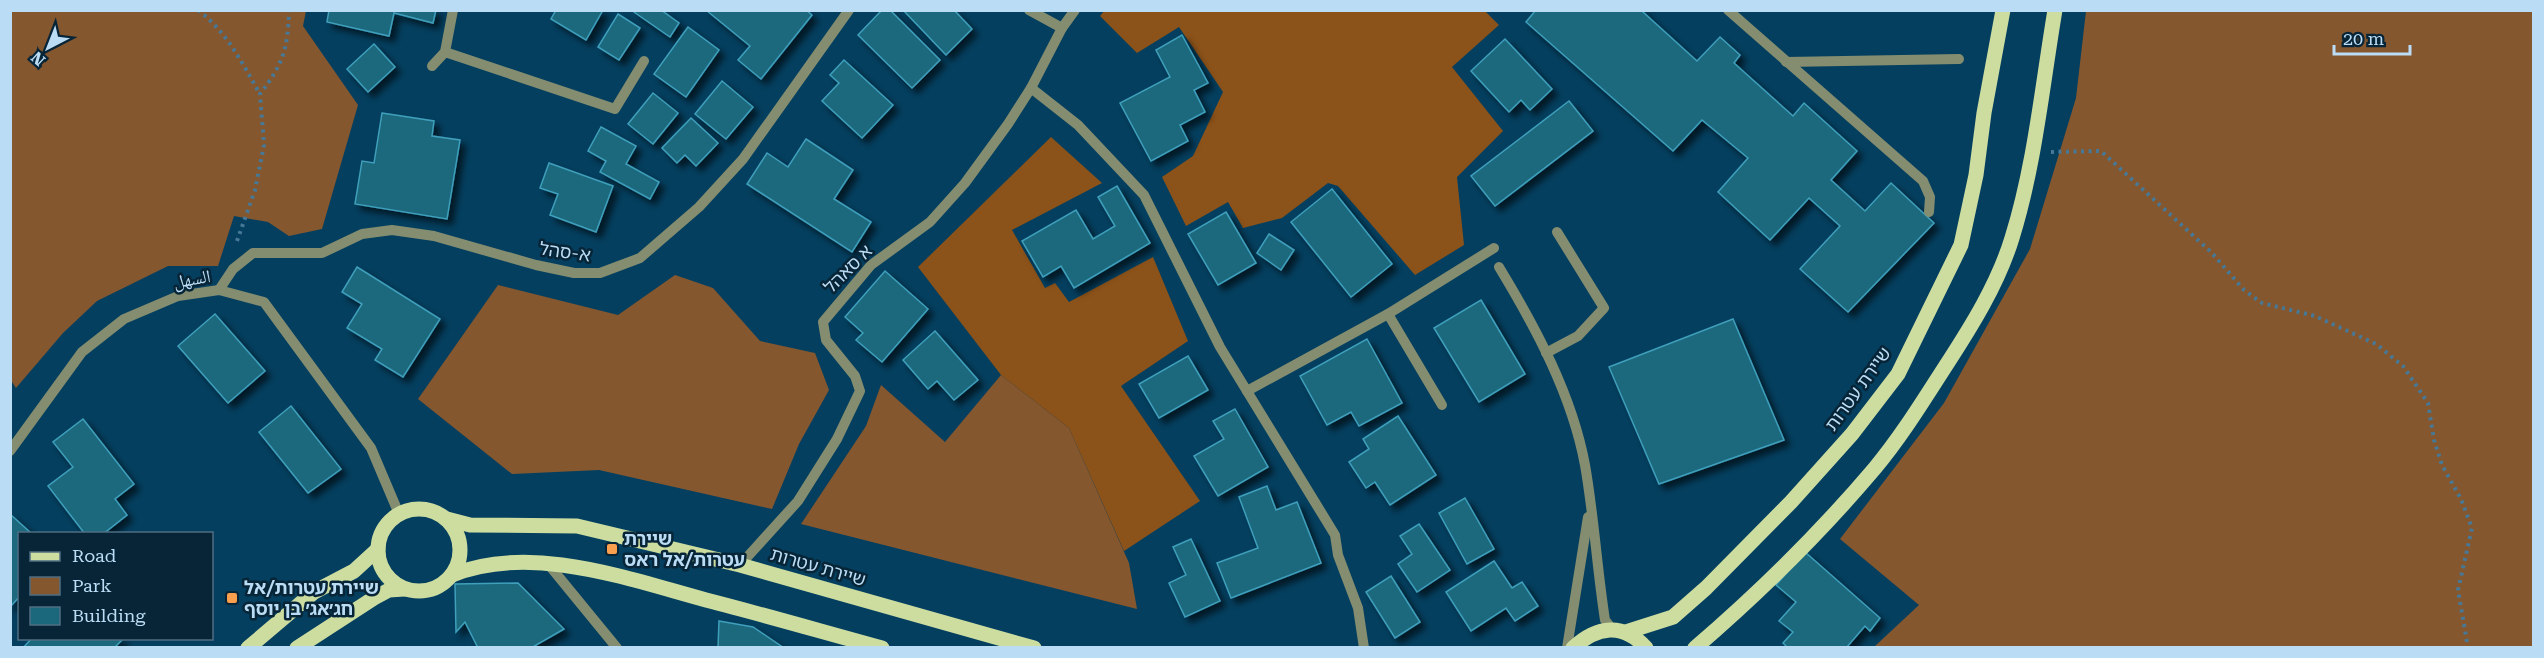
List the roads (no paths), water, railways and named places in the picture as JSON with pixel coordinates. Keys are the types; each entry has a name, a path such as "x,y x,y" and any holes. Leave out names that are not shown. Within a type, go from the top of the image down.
{"main road":[{"name":"שיירת עטרות","path":"1573,648 1586,636 1601,630 1620,631 1673,616 1706,588 1821,468 1852,434 1898,374 1961,245 1976,175 1984,113 2003,10"},
{"path":"1695,648 1742,608 1821,529 1876,466 1925,398 1978,316 2011,240 2032,152 2055,10"},
{"path":"405,589 392,581 383,570 378,549 380,535 388,523 399,514 420,509 435,512 447,519 456,531 460,545 459,562 452,575"},
{"name":"שיירת עטרות","path":"447,519 470,525 577,526 740,565 1034,648"},
{"path":"248,648 314,592 354,571 378,549"},
{"path":"297,648 390,590 405,589 418,592 433,589 452,575 470,568 521,563 585,567 882,648"},
{"path":"1620,631 1646,648"}],"street":[{"path":"432,66 446,52 453,10"},
{"name":"א-סהל","path":"219,290 233,269 252,253 322,252 362,234 392,230 434,236 536,265 574,273 600,273 640,258 699,207 743,159 849,10"},
{"path":"1029,10 1062,28"},
{"name":"א סאהל","path":"740,565 798,501 837,439 860,391 855,376 826,340 823,322 871,265 930,222 965,183 1031,88 1062,28 1075,10"},
{"path":"1728,10 1923,181 1930,197 1929,212"},
{"path":"446,52 615,109 644,61"},
{"path":"1786,62 1959,59"},
{"path":"1031,88 1078,125 1144,195 1220,347 1335,535 1338,555 1359,608 1364,648"},
{"path":"1546,353 1578,336 1604,308 1557,232"},
{"path":"1247,391 1388,314 1494,248"},
{"path":"1499,267 1546,353 1577,435 1585,464 1605,620 1620,631"},
{"name":"السهل","path":"10,452 82,352 124,319 178,296 219,290 264,302 371,448 399,514"},
{"path":"1388,314 1442,405"},
{"path":"1567,648 1590,502"},
{"path":"549,565 617,648"}],"place":[{"name":"שיירת עטרות/אל ראס","path":"612,549"},
{"name":"שיירת עטרות/אל חג׳אג׳ בן יוסף","path":"232,598"}]}
